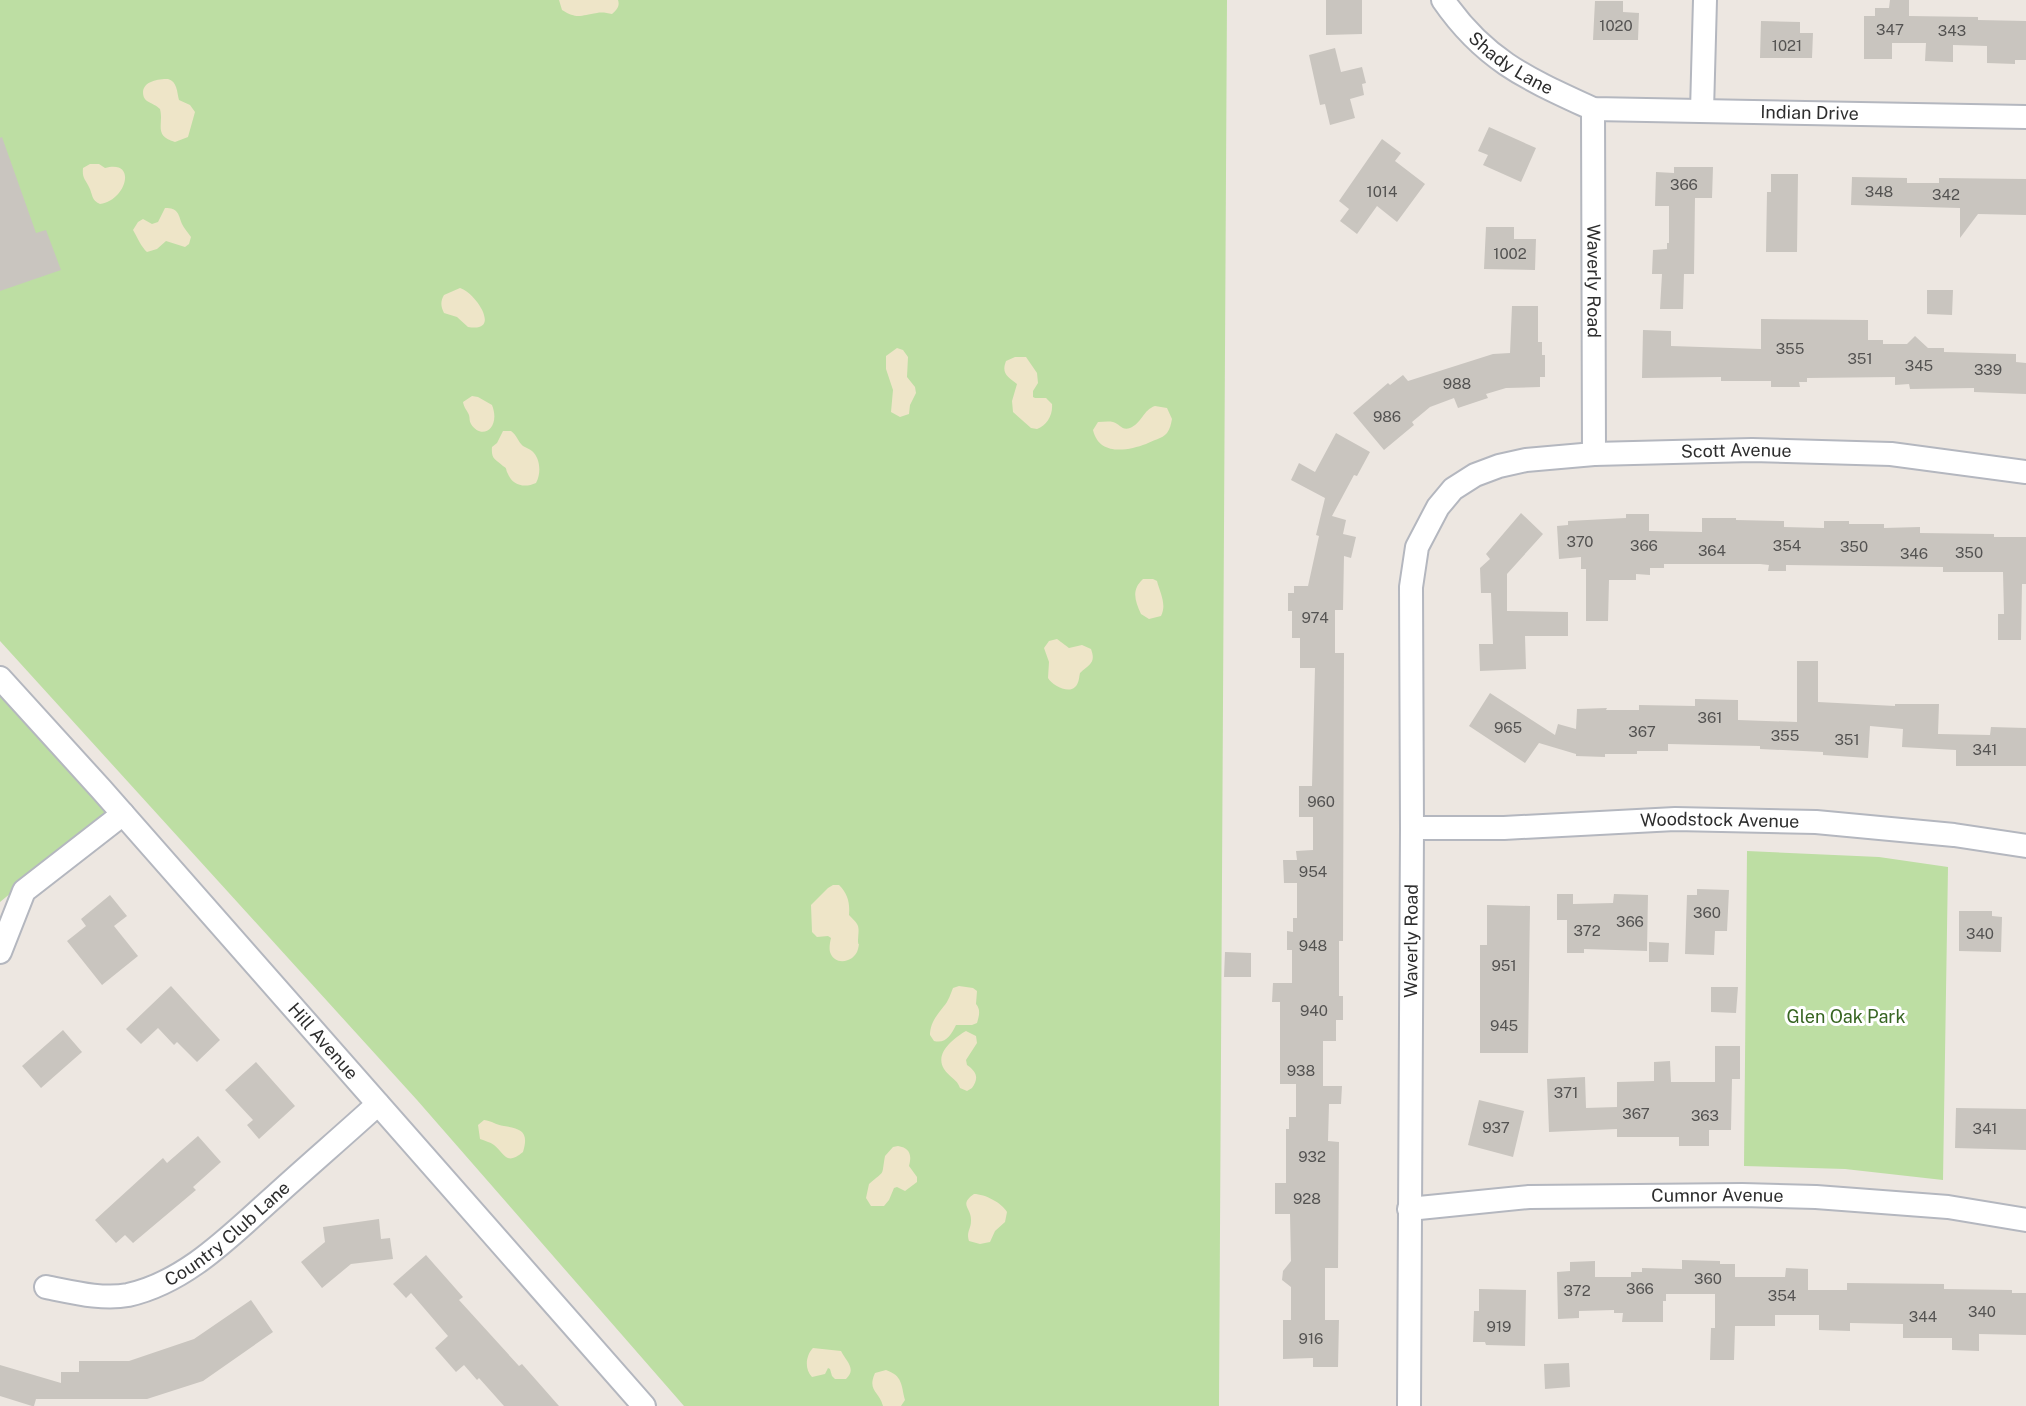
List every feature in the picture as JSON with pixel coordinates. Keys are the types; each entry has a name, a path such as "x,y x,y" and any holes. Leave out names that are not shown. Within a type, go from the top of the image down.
{"street":[{"name":"Shady Lane","path":"1443,0 1477,42 1507,66 1593,109"},
{"path":"1702,111 1705,0"},
{"name":"Indian Drive","path":"1593,109 2026,117"},
{"name":"Waverly Road","path":"1593,109 1594,454"},
{"name":"Scott Avenue","path":"1453,489 1475,475 1499,466 1526,460 1594,454 1752,450 1891,454 2026,472"},
{"name":"Waverly Road","path":"1409,1406 1411,587 1417,547 1425,527 1453,489"},
{"name":"Hill Avenue","path":"0,678 123,814 644,1406"},
{"path":"0,952 24,891 123,814"},
{"name":"Woodstock Avenue","path":"1412,828 1504,828 1675,819 1816,822 1954,835 2026,846"},
{"name":"Country Club Lane","path":"46,1287 75,1293 127,1295 153,1287 179,1274 223,1242 378,1104"},
{"name":"Cumnor Avenue","path":"1409,1209 1529,1197 1742,1195 1816,1197 1948,1207 2026,1220"}],"green space":[{"path":"0,0 1227,0 1219,1406 684,1406 417,1100 0,641"},
{"path":"0,692 108,813 0,902"},
{"name":"Glen Oak Park","path":"1747,851 1879,857 1948,867 1943,1180 1845,1169 1744,1166"}],"sand":[{"path":"559,0 618,0 619,4 612,14 576,16 562,10"},
{"path":"168,79 175,84 179,100 190,105 195,112 188,137 175,142 162,133 160,109 146,100 143,93 149,83"},
{"path":"90,164 122,169 125,182 122,189 109,201 100,204 94,199 83,174 83,168"},
{"path":"165,208 177,212 191,237 189,244 185,247 166,241 157,249 147,252 133,230 143,219 152,224 158,222"},
{"path":"460,288 472,297 483,311 484,324 478,327 468,327 457,317 444,313 441,304 444,295"},
{"path":"897,348 903,350 908,357 907,377 915,387 916,393 910,405 909,414 900,417 891,412 893,390 886,369 886,356"},
{"path":"1015,357 1026,357 1037,373 1038,383 1033,391 1033,397 1046,398 1052,404 1049,419 1037,429 1031,428 1013,412 1012,401 1017,384 1006,375 1004,369 1006,361"},
{"path":"472,396 492,405 494,420 489,430 485,432 475,429 464,406 463,402"},
{"path":"1155,406 1167,408 1172,419 1169,430 1163,437 1122,450 1107,448 1096,438 1093,430 1098,422 1113,422 1127,429"},
{"path":"503,431 511,431 524,447 535,454 539,467 536,483 524,486 516,483 494,458 492,447 497,443"},
{"path":"1143,579 1157,581 1163,603 1161,616 1149,619 1141,614 1135,596 1137,587"},
{"path":"1057,639 1069,648 1082,645 1091,649 1092,660 1080,673 1077,684 1072,689 1060,688 1048,678 1049,662 1044,648 1049,641"},
{"path":"833,885 839,885 846,895 849,915 858,928 859,945 856,953 845,961 836,960 833,957 830,950 831,938 817,937 812,932 811,905"},
{"path":"959,986 973,988 977,991 976,1004 979,1013 977,1023 956,1025 945,1040 934,1041 930,1031 936,1016 947,1002 953,988"},
{"path":"966,1031 976,1036 977,1043 966,1060 976,1078 972,1088 967,1091 960,1088 946,1072 942,1063 943,1052"},
{"path":"484,1120 520,1130 525,1140 523,1152 509,1158 492,1144 480,1139 478,1125"},
{"path":"893,1147 905,1148 909,1153 909,1166 917,1177 917,1182 905,1191 894,1188 884,1206 871,1206 866,1198 869,1184 882,1173 885,1156"},
{"path":"974,1194 993,1200 1007,1212 1005,1222 995,1231 990,1242 980,1244 969,1241 971,1217 966,1204"},
{"path":"813,1348 841,1351 851,1368 846,1379 835,1379 828,1368 825,1374 812,1377 809,1374 807,1362"},
{"path":"886,1370 896,1375 900,1382 905,1400 901,1406 883,1406 873,1387 875,1373"}],"building":[{"path":"1326,0 1362,0 1362,34 1326,35"},
{"path":"1890,0 1909,0 1909,16 1978,17 1978,20 2026,21 2026,60 2015,60 2015,64 1987,63 1987,46 1953,45 1953,62 1925,61 1926,43 1892,43 1892,59 1864,59 1864,16 1875,16 1875,8 1889,8"},
{"path":"1595,1 1623,1 1623,12 1639,13 1638,40 1593,40"},
{"path":"1761,21 1800,22 1800,33 1813,33 1812,58 1760,58"},
{"path":"1335,48 1341,72 1362,67 1366,83 1362,84 1364,95 1350,99 1355,118 1330,125 1325,104 1320,105 1309,55"},
{"path":"1489,127 1536,148 1521,182 1483,165 1488,155 1478,151"},
{"path":"2,137 36,233 46,230 61,270 0,291 0,138"},
{"path":"1382,139 1401,153 1395,161 1425,184 1397,222 1377,206 1357,234 1340,221 1349,209 1339,201"},
{"path":"1674,167 1713,167 1712,198 1695,198 1694,274 1684,274 1683,309 1660,309 1662,274 1652,274 1653,250 1667,249 1669,206 1655,206 1656,172 1674,173"},
{"path":"1771,174 1798,174 1797,252 1766,252 1767,192 1771,192"},
{"path":"1852,177 1907,178 1907,183 1939,183 1939,178 2026,179 2026,215 1978,214 1960,238 1960,208 1851,205"},
{"path":"1486,227 1514,227 1514,239 1536,239 1535,270 1484,269"},
{"path":"1927,290 1953,290 1952,315 1927,314"},
{"path":"1512,306 1538,306 1538,342 1542,342 1542,355 1545,355 1545,377 1540,377 1540,387 1506,388 1486,394 1488,398 1458,408 1454,398 1430,407 1412,422 1414,425 1384,450 1353,413 1388,383 1390,385 1403,375 1408,381 1493,354 1510,353"},
{"path":"1761,319 1868,320 1868,340 1883,340 1883,344 1907,344 1915,336 1928,348 1944,348 1944,352 2016,354 2016,362 2026,363 2026,394 1974,392 1974,388 1910,389 1909,384 1895,385 1895,377 1807,378 1807,382 1799,382 1800,387 1771,387 1771,381 1721,381 1721,377 1642,378 1643,330 1671,331 1671,346 1761,349"},
{"path":"1336,433 1370,452 1357,476 1354,475 1332,516 1346,520 1343,534 1356,537 1351,558 1344,556 1343,610 1335,610 1335,653 1344,653 1343,941 1339,941 1339,996 1343,996 1343,1020 1336,1020 1336,1041 1323,1041 1323,1086 1342,1086 1341,1104 1329,1104 1328,1141 1339,1142 1338,1268 1325,1268 1325,1320 1339,1320 1338,1367 1313,1367 1313,1358 1283,1359 1283,1320 1291,1320 1291,1287 1282,1280 1283,1271 1291,1261 1290,1214 1275,1214 1275,1183 1286,1183 1286,1129 1289,1129 1289,1117 1296,1117 1296,1084 1280,1084 1280,1002 1272,1002 1273,983 1292,983 1292,950 1287,950 1287,931 1293,932 1293,918 1297,918 1297,883 1284,883 1283,860 1297,860 1296,851 1313,850 1313,817 1299,817 1299,786 1312,786 1315,668 1300,668 1300,638 1292,638 1292,611 1288,611 1288,593 1294,593 1294,586 1308,586 1319,536 1316,535 1325,498 1291,480 1299,463 1315,472"},
{"path":"1521,513 1543,534 1507,574 1507,611 1568,612 1568,636 1525,636 1526,669 1480,671 1479,644 1493,644 1491,593 1481,593 1480,568 1490,559 1486,554"},
{"path":"1626,514 1649,514 1649,531 1702,532 1702,518 1736,518 1736,520 1784,521 1784,527 1824,528 1824,521 1849,521 1849,524 1884,524 1884,528 1920,527 1920,533 2026,537 2026,584 2022,584 2021,640 1998,640 1998,614 2004,614 2003,572 1943,572 1943,567 1786,565 1786,571 1768,571 1769,565 1760,564 1664,564 1664,568 1650,568 1650,575 1636,574 1636,580 1609,580 1608,621 1586,621 1586,569 1581,569 1581,557 1559,559 1557,526 1568,525 1568,521 1626,518"},
{"path":"1797,661 1818,661 1818,702 1895,706 1895,704 1939,704 1938,734 1990,735 1991,727 2026,728 2026,766 1956,766 1956,750 1902,747 1903,729 1870,726 1868,758 1823,755 1823,752 1760,749 1760,746 1668,744 1668,751 1605,754 1605,757 1576,756 1576,754 1539,743 1525,763 1469,726 1490,693 1555,735 1558,724 1576,729 1577,709 1639,710 1639,705 1695,706 1695,699 1738,700 1738,720 1797,722"},
{"path":"1697,889 1729,890 1727,931 1715,931 1714,955 1685,954 1687,895 1697,895"},
{"path":"1557,894 1573,894 1573,904 1613,903 1614,894 1648,895 1647,951 1584,949 1584,953 1567,953 1567,920 1557,920"},
{"path":"110,895 127,916 114,926 138,956 102,985 67,941 86,926 81,919"},
{"path":"1487,905 1530,906 1528,1053 1480,1053 1480,945 1487,945"},
{"path":"1959,911 1992,911 1992,916 2002,917 2001,952 1959,951"},
{"path":"1649,942 1669,943 1668,962 1649,962"},
{"path":"1225,952 1251,953 1251,977 1224,977"},
{"path":"171,986 220,1040 197,1062 177,1042 174,1045 158,1028 141,1044 126,1029"},
{"path":"1711,987 1738,987 1736,1013 1711,1012"},
{"path":"63,1030 82,1052 41,1088 22,1066"},
{"path":"1715,1046 1740,1046 1740,1079 1732,1079 1731,1130 1709,1130 1709,1146 1679,1146 1679,1137 1617,1137 1617,1129 1549,1132 1547,1079 1585,1077 1586,1108 1617,1107 1617,1082 1654,1081 1654,1062 1670,1061 1671,1082 1715,1082"},
{"path":"256,1062 295,1106 259,1139 247,1125 253,1120 225,1090"},
{"path":"1479,1100 1524,1111 1513,1157 1468,1145"},
{"path":"1956,1108 2026,1109 2026,1150 1955,1148"},
{"path":"198,1136 221,1162 193,1187 196,1190 133,1243 125,1235 116,1243 95,1220 163,1158 167,1163"},
{"path":"379,1219 381,1239 390,1238 393,1259 351,1264 322,1288 301,1262 325,1242 323,1227"},
{"path":"426,1255 463,1297 459,1300 519,1366 522,1364 559,1406 504,1406 464,1365 456,1372 435,1348 448,1336 411,1293 406,1298 393,1284"},
{"path":"1682,1260 1720,1261 1720,1264 1735,1264 1735,1277 1785,1277 1786,1268 1808,1269 1808,1290 1847,1290 1847,1283 1944,1284 1944,1289 2012,1290 2012,1293 2026,1293 2026,1335 1979,1334 1979,1351 1952,1350 1952,1338 1903,1338 1903,1324 1850,1323 1850,1331 1819,1330 1819,1315 1775,1315 1775,1326 1735,1326 1734,1360 1710,1360 1711,1328 1715,1328 1715,1294 1666,1294 1666,1301 1663,1301 1663,1322 1622,1322 1623,1313 1614,1313 1614,1310 1579,1311 1579,1318 1558,1319 1557,1272 1570,1271 1570,1262 1595,1261 1595,1277 1631,1277 1631,1272 1642,1272 1642,1268 1682,1269"},
{"path":"1479,1289 1526,1290 1525,1346 1486,1345 1485,1342 1473,1342 1474,1311 1479,1311"},
{"path":"251,1300 273,1332 203,1381 147,1399 36,1399 32,1406 0,1396 0,1365 61,1383 61,1372 79,1372 79,1361 129,1361 194,1339"},
{"path":"1569,1363 1570,1387 1545,1389 1544,1364"}]}
